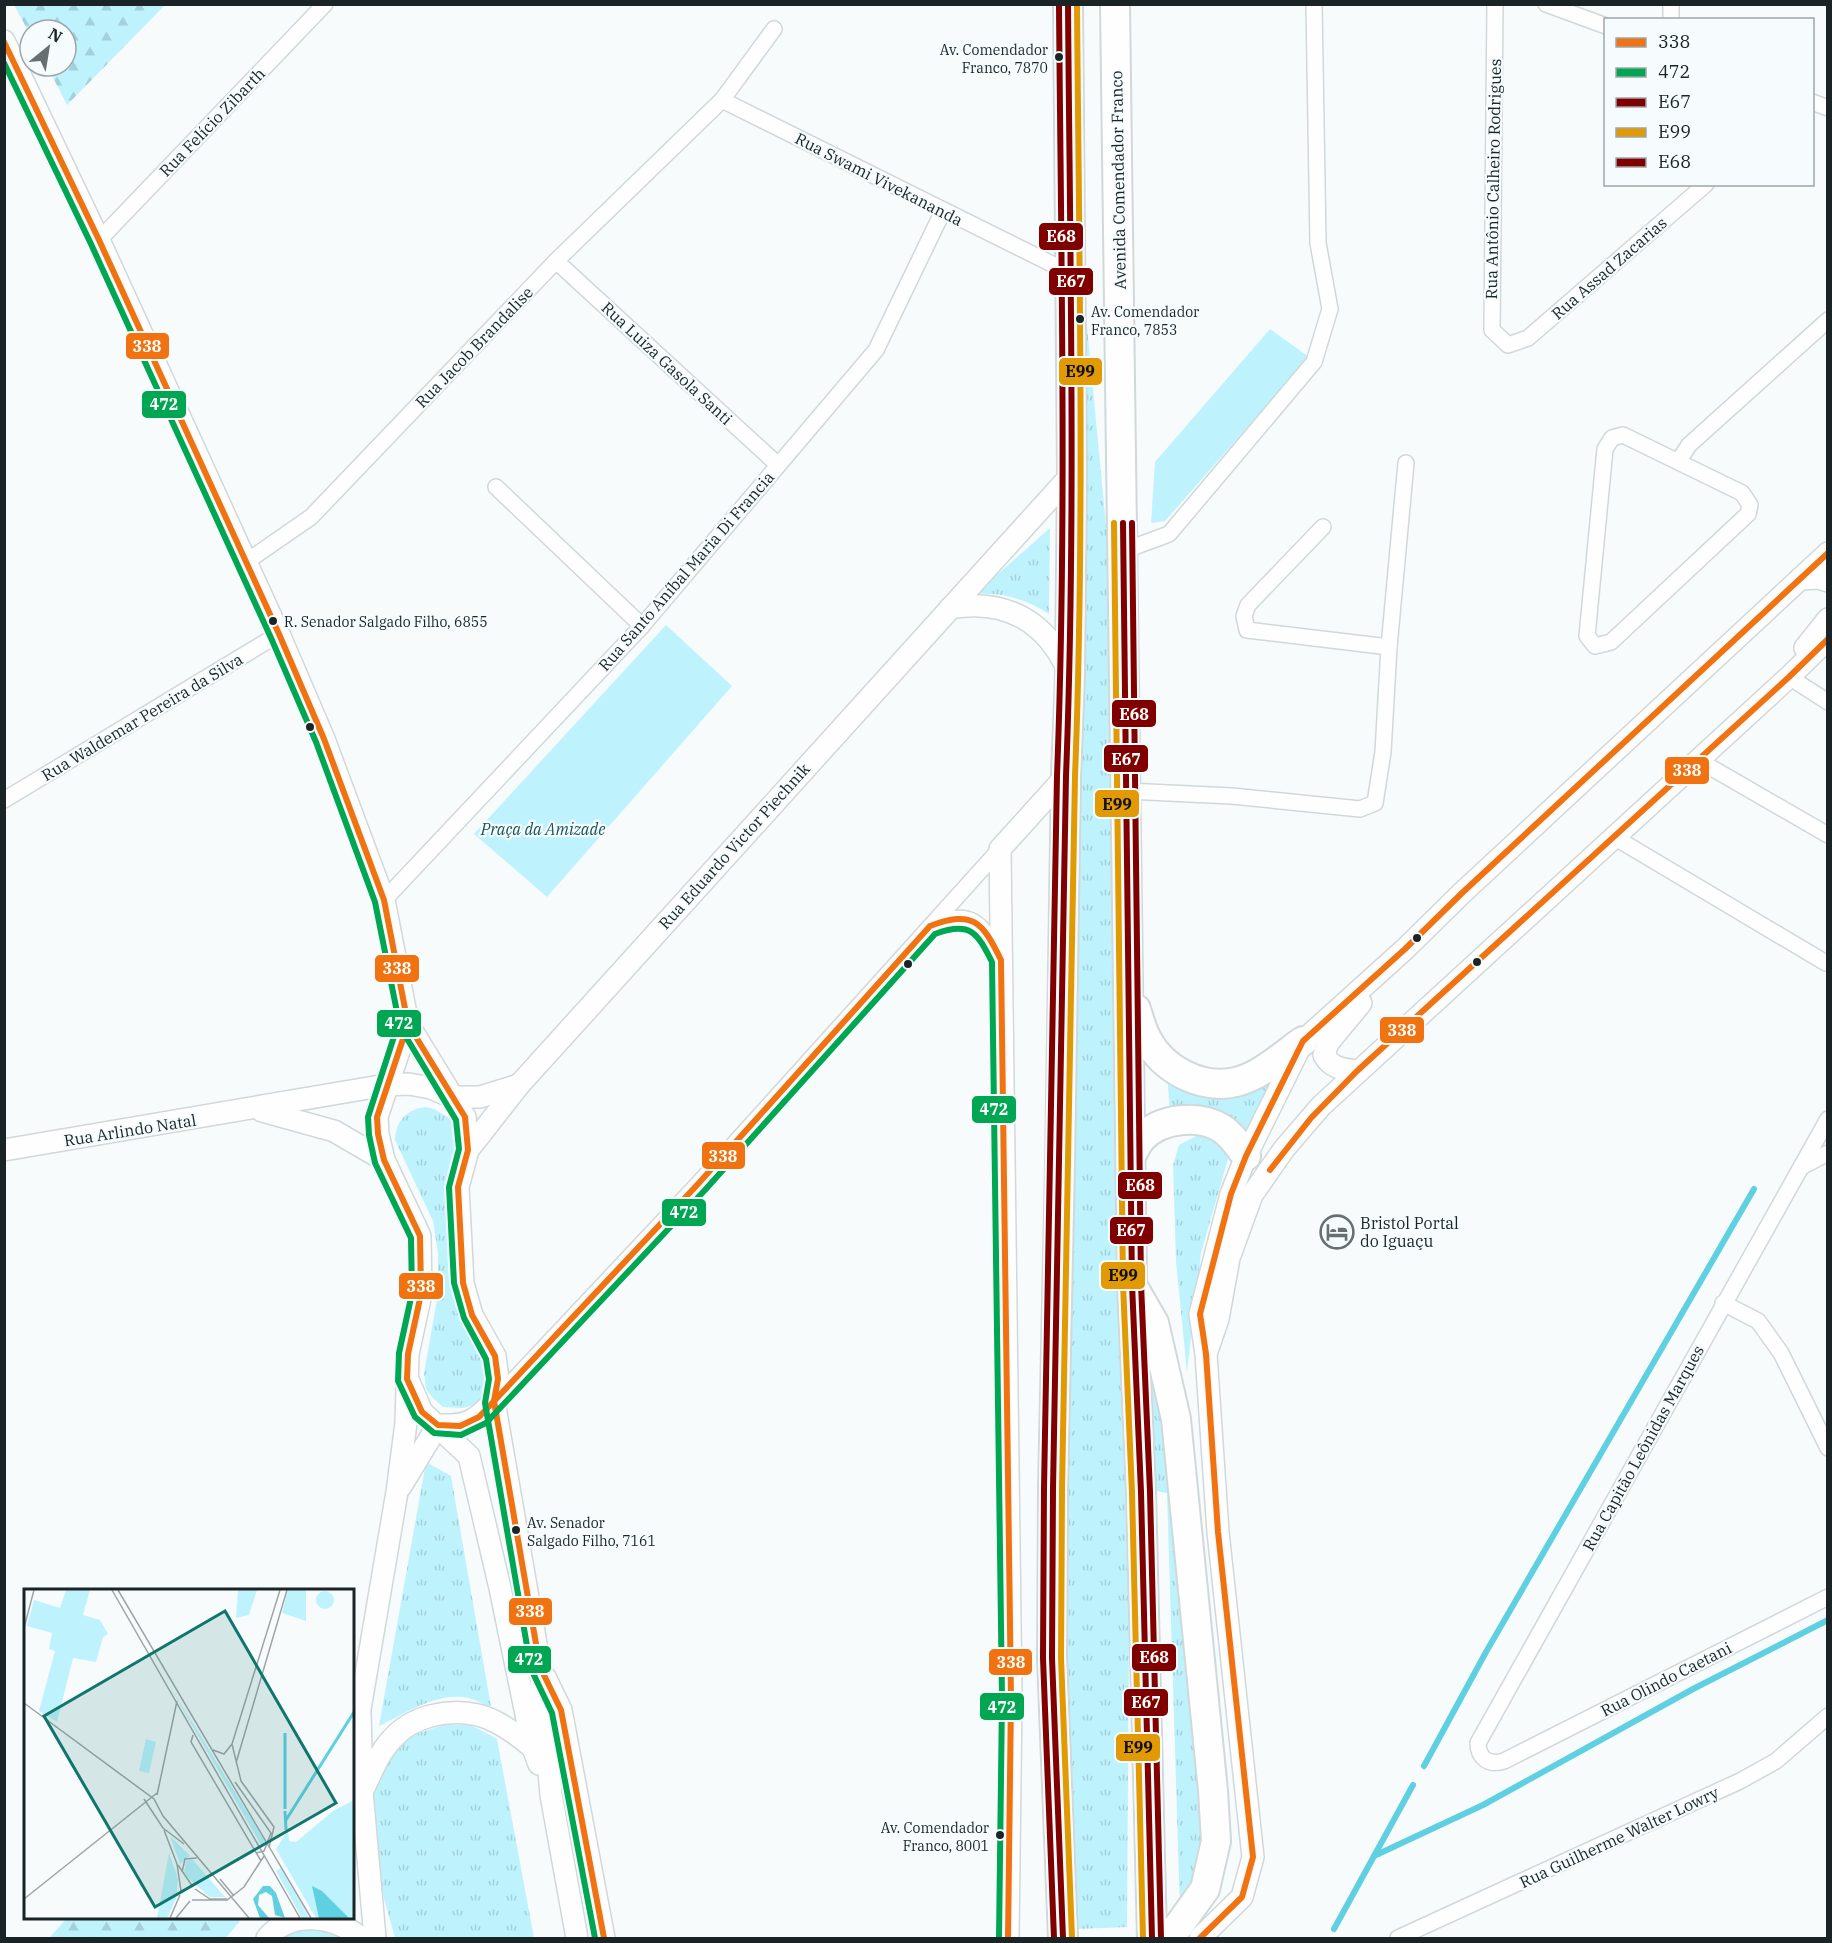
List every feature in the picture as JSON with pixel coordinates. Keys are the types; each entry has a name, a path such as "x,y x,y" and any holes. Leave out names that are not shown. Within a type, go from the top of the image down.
{"highway":[{"path":"1063,1938 1052,1658 1053,1489 1072,474 1068,4"},
{"name":"Avenida Comendador Franco","path":"1115,4 1130,993 1132,1284 1141,1492 1152,1938"},
{"path":"1130,993 1148,1040 1165,1063 1180,1073 1199,1081 1222,1084 1237,1082 1260,1071 1303,1041"},
{"path":"1132,1154 1143,1137 1164,1125 1183,1119 1202,1120 1221,1128 1236,1142 1246,1156"},
{"path":"1132,1284 1154,1323 1176,1419 1216,1841 1205,1889 1176,1928 1162,1938"}],"main road":[{"path":"4,41 11,73 99,240 279,634 324,739 384,900 408,1024 465,1118 468,1150 458,1187 463,1283 472,1314 495,1356 498,1379 494,1401 540,1667 551,1795 577,1938"},
{"name":"Rua Eduardo Victor Piechnik","path":"468,1150 519,1085 1072,474"},
{"path":"1200,1938 1242,1897 1253,1857 1218,1532 1206,1354 1200,1314 1231,1194 1246,1156 1303,1041 1405,949 1462,893 1827,553"},
{"path":"1800,579 1818,578 1827,581"},
{"path":"950,608 986,606 1021,616 1042,631 1061,654 1070,676"},
{"path":"1789,677 1800,654 1827,619"},
{"path":"1206,1354 1218,1319 1229,1258 1252,1195 1284,1149 1321,1106 1789,677 1827,639"},
{"path":"1008,1938 1011,1698 1000,849 1066,776"},
{"path":"1357,1071 1332,1066 1324,1055 1325,1050 1334,1035 1405,949"},
{"path":"354,1725 360,1709 398,1492 406,1423 408,1354 421,1294 420,1236 384,1160 377,1118 408,1024"},
{"name":"Rua Arlindo Natal","path":"4,1150 256,1109 386,1085 409,1084 431,1088 452,1097"},
{"path":"452,1097 480,1097 519,1085"},
{"name":"Rua Arlindo Natal","path":"256,1109 334,1131 384,1160"},
{"path":"407,1379 423,1412 469,1456 500,1587 533,1748 551,1795"},
{"path":"438,1425 460,1426 479,1417 494,1401"},
{"path":"398,1492 438,1425"},
{"path":"540,1667 561,1710 604,1938"},
{"path":"360,1709 362,1791 375,1938"},
{"path":"362,1791 380,1755 393,1738 411,1723 441,1712 478,1715 514,1731 533,1748"},
{"path":"271,1930 309,1919 330,1920 349,1928 361,1938"}],"street":[{"name":"Rua Felício Zibarth","path":"99,240 325,4"},
{"path":"1123,551 1169,534 1314,362 1330,309 1318,243 1314,4"},
{"name":"Rua Antônio Calheiro Rodrigues","path":"1495,4 1492,330 1508,345"},
{"path":"1546,4 1604,27"},
{"path":"722,100 774,29"},
{"name":"Rua Swami Vivekananda","path":"722,100 1070,273"},
{"name":"Rua Jacob Brandalise","path":"246,562 311,517 556,261 722,100"},
{"name":"Rua Assad Zacarias","path":"1508,345 1528,338 1704,186"},
{"name":"Rua Santo Aníbal Maria Di Francia","path":"384,900 642,626 876,350 943,211"},
{"name":"Rua Luiza Gasola Santi","path":"556,261 777,465"},
{"path":"1678,462 1689,445 1827,320"},
{"path":"1623,435 1678,462 1742,494 1750,505 1748,514 1611,642 1595,646 1587,636 1605,449 1612,438 1623,435"},
{"path":"1127,791 1232,796 1360,809 1375,803 1383,752 1389,647 1406,463"},
{"path":"496,487 642,626"},
{"path":"1323,527 1248,605 1244,616 1247,630 1389,647"},
{"name":"Rua Waldemar Pereira da Silva","path":"4,800 279,634"},
{"path":"1789,677 1827,702"},
{"path":"1698,760 1827,835"},
{"path":"1614,837 1826,963"},
{"path":"494,1401 698,1184 1000,849"},
{"path":"930,926 949,918 963,918 980,924 987,931 1001,960"},
{"name":"Rua Capitão Leônidas Marques","path":"1504,1761 1496,1764 1483,1759 1478,1751 1478,1743 1827,1119"},
{"path":"1801,1167 1827,1153"},
{"path":"1723,1303 1758,1321 1781,1353 1827,1448"},
{"name":"Rua Olindo Caetani","path":"1504,1761 1827,1597"},
{"name":"Rua Guilherme Walter Lowry","path":"1398,1938 1740,1781 1776,1761 1827,1716"}],"green space":[{"path":"14,5 165,5 67,105 53,78 78,78 78,18 21,18"},
{"path":"1084,295 1108,546 1130,1486 1127,1927 1077,1929 1063,1659 1062,1493 1080,781 1078,670"},
{"path":"1270,329 1309,357 1165,521 1151,523 1155,462"},
{"path":"1050,528 1049,614 1014,598 995,594 975,594"},
{"name":"Praça da Amizade","path":"666,625 732,686 547,897 474,834"},
{"path":"1167,1074 1279,1075 1248,1141 1170,1113"},
{"path":"418,1108 434,1109 449,1118 456,1128 460,1143 449,1174 447,1213 458,1300 465,1324 486,1366 489,1379 483,1396 473,1405 463,1408 443,1407 426,1389 424,1373 438,1294 438,1253 433,1221 395,1140 397,1127 403,1118"},
{"path":"1198,1135 1218,1141 1228,1159 1201,1253 1187,1372 1176,1261 1173,1165 1179,1145"},
{"path":"1159,1381 1207,1875 1180,1910 1167,1493 1156,1491 1152,1384"},
{"path":"426,1462 451,1476 491,1707 469,1698 434,1700 379,1726"},
{"path":"443,1725 471,1725 497,1739 534,1938 395,1938 378,1877 373,1796 388,1759 401,1745 416,1734"},
{"path":"66,1919 241,1919 226,1938 49,1938"},
{"path":"310,1927 329,1929 349,1938 280,1938 291,1932"}],"waterway":[{"path":"1424,1766 1486,1652 1754,1189"},
{"path":"1374,1856 1483,1805 1693,1689 1828,1620"},
{"path":"1334,1929 1413,1785"}],"transit line":[{"name":"E68","path":"1054,1938 1043,1658 1044,1489 1062,583 1059,4"},
{"name":"E67","path":"1063,1938 1052,1658 1053,1489 1071,583 1072,390 1068,4"},
{"name":"E99","path":"1072,1938 1061,1658 1062,1489 1080,583 1077,4"},
{"name":"338","path":"4,42 99,240 279,634 324,739 384,900 408,1024 465,1117 468,1150 458,1187 463,1283 472,1315 495,1356 498,1379 494,1401 540,1667 561,1710 604,1938"},
{"name":"472","path":"4,63 91,244 271,638 316,742 375,902 400,1027 456,1120 459,1149 449,1187 454,1283 464,1318 486,1359 489,1379 485,1403 531,1669 552,1713 595,1938"},
{"name":"E99","path":"1114,523 1123,1284 1132,1492 1143,1938"},
{"name":"E67","path":"1123,523 1132,1284 1141,1492 1152,1938"},
{"name":"E68","path":"1132,523 1141,1284 1150,1492 1161,1938"},
{"name":"338","path":"1200,1938 1242,1897 1253,1857 1218,1532 1206,1354 1200,1314 1231,1194 1246,1156 1303,1041 1405,949 1462,893 1828,553"},
{"name":"338","path":"1270,1170 1311,1118 1357,1071 1828,639"},
{"name":"338","path":"408,1024 377,1117 384,1160 420,1236 421,1294 408,1354 407,1379 422,1412 438,1425 460,1426 479,1417 698,1184 930,926 945,921 966,919 982,928 988,936 1001,960 1011,1698 1008,1938"},
{"name":"472","path":"399,1021 368,1117 375,1163 411,1238 412,1293 399,1353 398,1381 415,1417 434,1433 461,1435 486,1423 705,1190 935,934 947,930 964,929 971,932 982,943 992,962 1002,1698 999,1938"}],"place":[{"name":"Av. Comendador Franco, 7870","path":"1059,57"},
{"name":"Av. Comendador Franco, 7853","path":"1080,319"},
{"name":"R. Senador Salgado Filho, 6855","path":"273,621"},
{"name":"Bristol Portal do Iguaçu","path":"1337,1232"},
{"name":"Av. Senador Salgado Filho, 7161","path":"516,1530"},
{"name":"Av. Comendador Franco, 8001","path":"1000,1835"}]}
